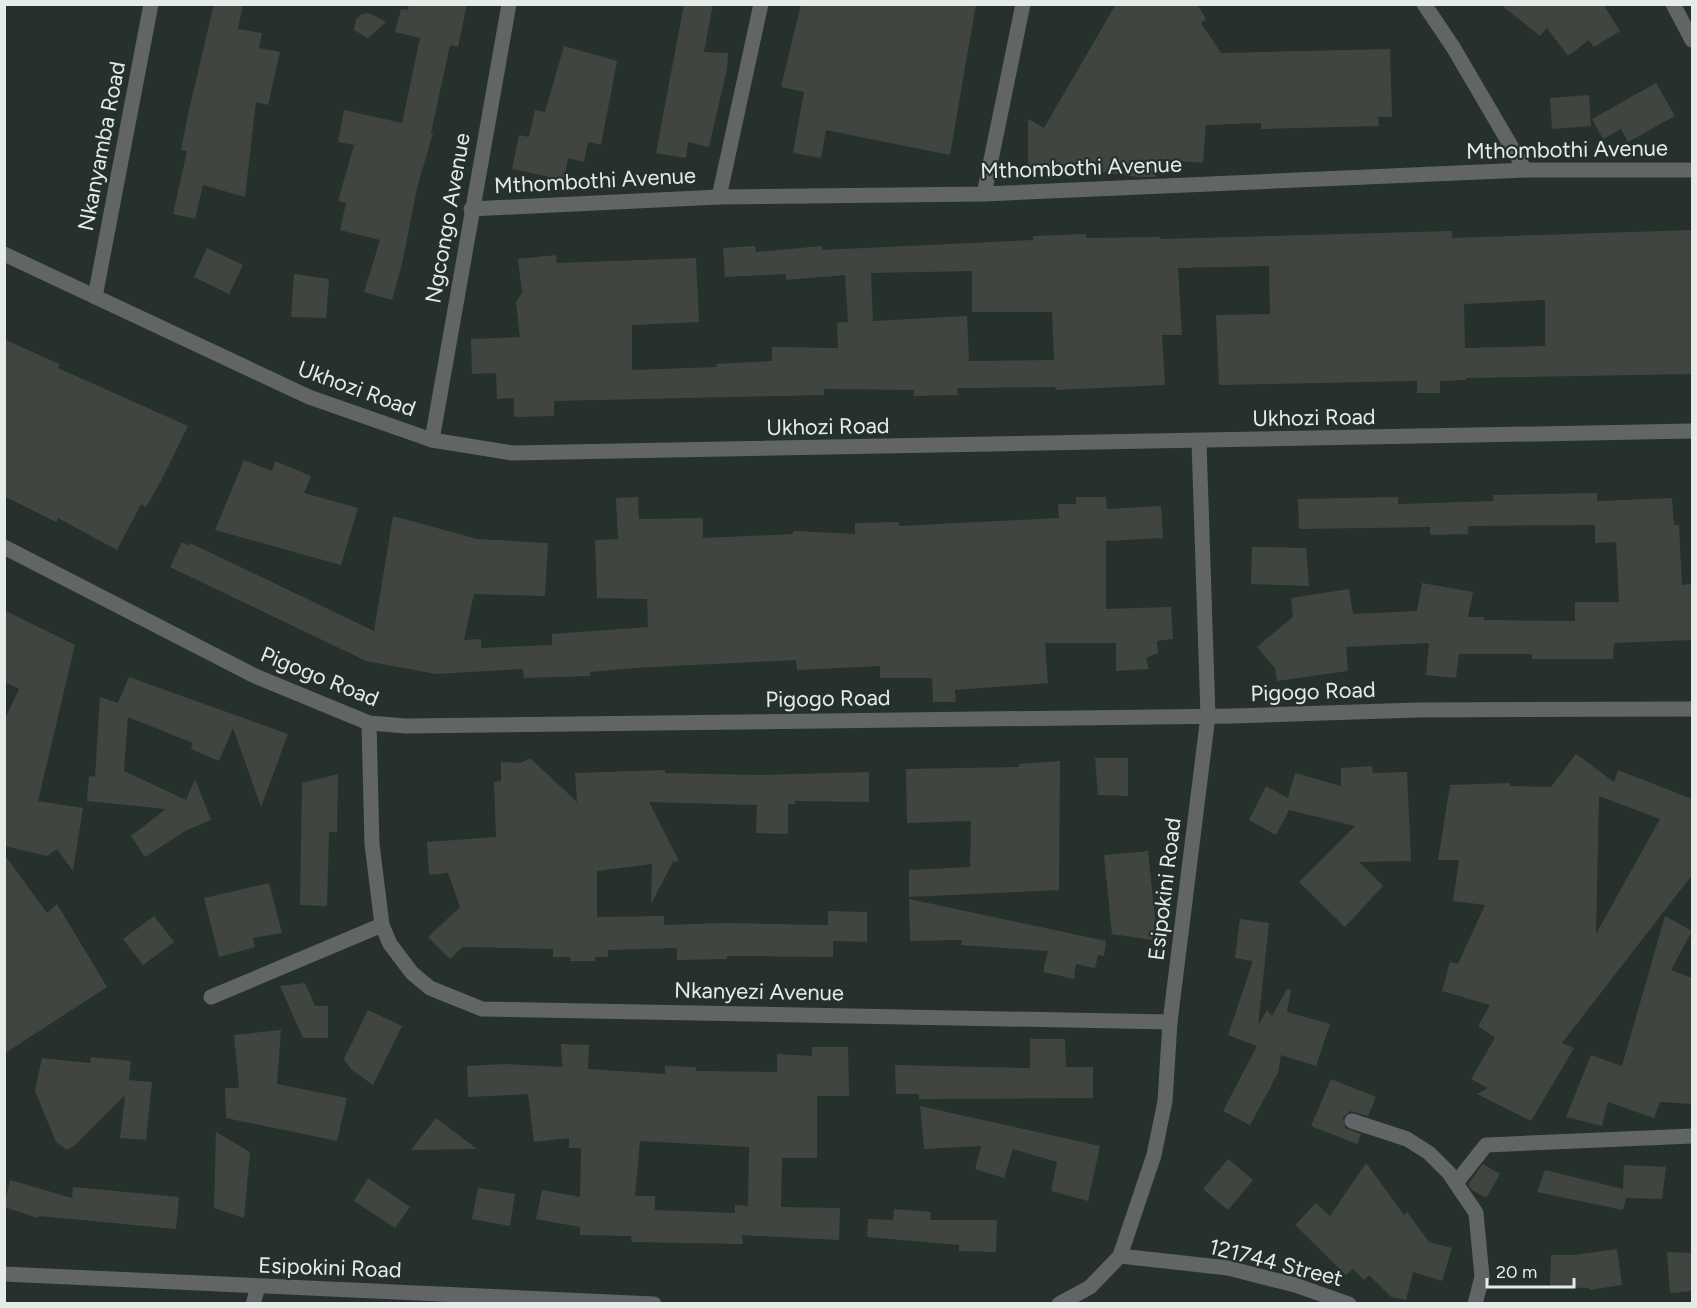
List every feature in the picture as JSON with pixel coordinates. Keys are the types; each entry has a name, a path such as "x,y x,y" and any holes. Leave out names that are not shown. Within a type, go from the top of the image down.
{"street":[{"name":"Nkanyamba Road","path":"95,297 151,4"},
{"name":"Ngcongo Avenue","path":"432,440 509,4"},
{"path":"719,197 761,4"},
{"path":"984,194 1023,4"},
{"path":"1424,4 1453,47 1525,170"},
{"path":"1673,4 1692,40"},
{"name":"Mthombothi Avenue","path":"471,209 719,197 984,194 1525,170 1692,170"},
{"name":"Ukhozi Road","path":"4,254 309,397 432,440 512,453 1199,442 1692,431"},
{"name":"Esipokini Road","path":"1059,1304 1090,1287 1120,1256 1154,1155 1165,1101 1170,1022 1208,716 1199,442"},
{"name":"Pigogo Road","path":"4,547 255,676 369,723 406,726 1208,716 1417,710 1692,709"},
{"name":"Nkanyezi Avenue","path":"369,723 372,844 382,925 390,944 412,973 430,988 482,1009 1170,1022"},
{"path":"211,997 382,925"},
{"path":"1352,1121 1407,1139 1429,1153 1456,1183 1476,1212 1482,1277 1475,1304"},
{"path":"1456,1183 1486,1145 1692,1136"},
{"name":"121744 Street","path":"1120,1256 1228,1268 1295,1285 1349,1304"},
{"name":"Esipokini Road","path":"4,1274 654,1304"},
{"path":"254,1304 258,1287"}],"building":[{"path":"214,4 243,4 238,29 262,33 259,48 280,52 268,105 256,102 245,197 203,185 195,219 173,214 187,151 181,150"},
{"path":"409,4 467,4 458,47 450,45 431,133 433,133 417,188 402,264 392,300 364,292 380,240 340,230 346,203 338,201 354,145 338,142 344,110 402,123 420,38 395,32 401,9 408,10"},
{"path":"684,4 713,4 704,52 728,53 727,69 709,147 688,142 686,158 656,153"},
{"path":"801,4 976,4 950,155 826,130 821,158 793,153 804,92 781,87"},
{"path":"1116,4 1197,4 1206,19 1201,23 1221,53 1390,49 1392,117 1378,117 1379,126 1261,129 1261,123 1206,125 1203,163 1157,159 1155,177 1138,177 1080,169 1028,169 1028,119 1044,128"},
{"path":"1500,4 1603,4 1620,31 1594,47 1589,40 1568,56 1547,28 1540,36"},
{"path":"369,13 386,22 368,38 354,30 356,19 362,14"},
{"path":"564,46 617,61 601,145 588,142 584,162 568,158 564,180 512,169 519,135 529,137 535,110 545,112"},
{"path":"1656,83 1675,116 1628,142 1621,129 1603,139 1592,119"},
{"path":"1589,95 1591,126 1552,129 1550,98"},
{"path":"1692,230 1692,374 1466,378 1466,380 1440,381 1440,393 1417,393 1417,381 1219,385 1216,315 1270,314 1269,266 1178,268 1182,335 1162,335 1165,385 1056,390 1055,387 957,388 958,395 914,396 914,390 824,389 824,395 554,401 554,416 514,417 514,398 497,399 496,373 472,374 471,339 520,337 516,302 522,293 518,259 556,255 557,263 696,258 699,322 632,325 632,370 717,367 716,364 772,361 772,347 838,348 837,323 848,322 845,275 786,280 786,274 725,277 723,248 755,246 756,252 822,246 822,250 1033,240 1033,236 1086,234 1086,238 1160,237 1160,239 1452,231 1452,238","holes":["972,271 972,312 1052,312 1054,360 969,361 967,316 873,321 871,273","1545,300 1545,346 1465,348 1464,304"]},
{"path":"207,248 243,265 229,294 194,277"},
{"path":"294,274 329,279 326,318 291,317"},
{"path":"4,339 59,364 58,368 188,426 161,481 146,507 141,504 117,550 58,518 56,522 4,496"},
{"path":"244,460 272,471 275,461 311,476 304,493 358,508 341,565 215,530"},
{"path":"1597,493 1597,501 1672,498 1674,525 1679,525 1682,585 1692,584 1692,640 1614,643 1613,659 1532,659 1532,654 1459,654 1456,678 1426,675 1429,643 1346,647 1348,671 1277,681 1275,668 1257,647 1293,617 1291,598 1349,589 1353,614 1417,611 1422,583 1473,592 1468,617 1484,617 1484,620 1575,621 1575,602 1619,602 1616,542 1595,543 1595,525 1468,526 1468,534 1430,535 1430,527 1299,529 1298,499 1398,497 1398,504 1494,501 1493,495"},
{"path":"638,497 639,519 703,518 703,538 793,534 793,531 855,534 855,523 899,522 899,526 1059,518 1058,504 1076,504 1076,497 1106,497 1107,509 1161,506 1163,538 1106,541 1106,609 1171,607 1173,639 1157,641 1158,653 1146,658 1149,669 1116,671 1116,643 1045,643 1048,683 955,690 956,702 933,702 932,678 880,678 880,666 797,670 796,660 633,668 590,672 590,676 524,678 523,669 436,674 366,661 170,567 182,542 188,546 190,543 374,631 393,516 477,539 548,543 545,596 474,594 464,640 481,639 481,648 552,645 552,634 648,627 647,599 597,598 595,540 618,539 616,498"},
{"path":"1252,547 1306,548 1309,586 1251,584"},
{"path":"4,610 75,645 38,801 83,808 73,871 57,849 47,856 4,846 4,721 19,689 4,682"},
{"path":"129,677 288,734 261,807 233,728 219,761 191,749 193,743 128,717 124,771 186,800 195,779 211,820 185,831 145,857 131,836 166,809 87,801 89,776 95,777 100,697 118,703"},
{"path":"1576,754 1614,782 1618,770 1692,799 1692,875 1562,1043 1574,1048 1531,1121 1477,1094 1488,1088 1471,1079 1495,1038 1478,1026 1490,1005 1442,991 1450,962 1458,964 1485,905 1453,901 1459,860 1438,860 1450,785 1510,783 1510,786 1551,787","holes":["1599,796 1660,819 1596,934"]},
{"path":"530,758 577,802 575,773 665,770 665,773 758,775 869,772 869,802 795,801 795,804 788,804 788,834 756,833 757,805 649,802 679,861 673,862 651,904 652,864 597,871 597,917 664,916 664,925 725,923 828,925 828,911 867,912 867,942 833,941 833,957 727,956 727,959 677,960 677,948 608,950 608,957 595,957 595,961 570,961 570,957 553,957 553,949 463,947 450,959 428,937 460,907 448,873 429,875 427,842 496,837 494,782 501,781 501,762 521,763"},
{"path":"1095,758 1128,758 1128,796 1098,795"},
{"path":"1060,761 1059,890 909,897 909,870 970,867 971,821 907,823 906,769 1019,767 1019,764"},
{"path":"1372,766 1373,773 1407,772 1411,861 1359,862 1383,886 1345,927 1299,882 1355,826 1289,810 1276,835 1249,820 1266,786 1288,798 1295,773 1341,786 1341,768"},
{"path":"338,774 337,832 329,832 327,906 300,905 302,783"},
{"path":"1148,851 1155,918 1152,940 1112,934 1104,855"},
{"path":"4,854 47,913 57,904 107,987 4,1054"},
{"path":"269,883 282,933 253,938 255,947 219,957 204,898"},
{"path":"909,899 1106,941 1104,956 1098,955 1095,968 1076,964 1074,979 1043,972 1048,951 961,945 962,940 910,941"},
{"path":"154,916 174,942 143,965 123,939"},
{"path":"1665,916 1692,931 1671,970 1692,978 1692,1104 1660,1102 1654,1118 1608,1102 1602,1126 1566,1117 1591,1055 1622,1066"},
{"path":"1240,919 1269,923 1258,1026 1267,1010 1272,1016 1287,989 1291,990 1287,1012 1330,1024 1316,1066 1281,1055 1278,1073 1250,1125 1223,1111 1257,1046 1228,1035 1253,961 1235,958"},
{"path":"305,983 315,1006 328,1006 328,1038 303,1038 280,986"},
{"path":"368,1010 402,1026 373,1085 352,1070 344,1059"},
{"path":"281,1030 277,1084 347,1098 337,1141 226,1118 225,1088 239,1088 234,1035"},
{"path":"1030,1039 1065,1039 1066,1067 1093,1067 1093,1098 919,1099 919,1094 896,1094 895,1065 1030,1068"},
{"path":"561,1044 589,1045 588,1069 665,1074 665,1066 696,1067 696,1071 777,1072 777,1054 812,1056 812,1047 848,1047 849,1096 817,1096 817,1158 782,1158 781,1207 840,1208 839,1240 742,1235 743,1244 632,1242 631,1236 580,1235 580,1227 536,1219 542,1190 580,1197 581,1148 569,1148 569,1138 534,1142 528,1094 468,1097 467,1066 505,1064 562,1067","holes":["640,1141 749,1147 748,1206 735,1205 735,1213 655,1210 655,1196 635,1196"]},
{"path":"91,1057 131,1061 129,1080 152,1082 146,1140 120,1138 125,1095 75,1145 67,1150 56,1142 35,1091 42,1058 90,1063"},
{"path":"1331,1079 1376,1097 1368,1116 1351,1111 1343,1117 1345,1128 1361,1134 1357,1144 1311,1126"},
{"path":"920,1106 1100,1146 1088,1201 1051,1191 1057,1162 1013,1149 1004,1178 975,1169 981,1146 924,1149"},
{"path":"436,1118 477,1149 411,1150"},
{"path":"216,1132 250,1152 244,1218 214,1208"},
{"path":"1228,1159 1253,1180 1228,1210 1203,1189"},
{"path":"1366,1163 1404,1215 1407,1212 1429,1242 1452,1248 1442,1281 1413,1272 1406,1300 1391,1297 1369,1275 1364,1280 1353,1269 1346,1275 1295,1225 1316,1203 1330,1216"},
{"path":"1483,1164 1500,1174 1486,1198 1472,1190 1468,1184"},
{"path":"1624,1165 1666,1167 1662,1199 1626,1198 1623,1210 1537,1192 1545,1170 1623,1189"},
{"path":"368,1178 410,1207 395,1228 354,1201"},
{"path":"10,1180 72,1198 73,1187 179,1197 176,1229 39,1216 38,1218 4,1207"},
{"path":"478,1188 515,1194 510,1226 472,1219"},
{"path":"894,1209 931,1212 930,1220 997,1220 996,1252 959,1251 959,1245 867,1237 868,1219 893,1220"},
{"path":"1617,1249 1622,1285 1589,1290 1589,1288 1550,1287 1551,1255 1574,1255"},
{"path":"1667,1252 1692,1253 1692,1291 1670,1293"}]}
